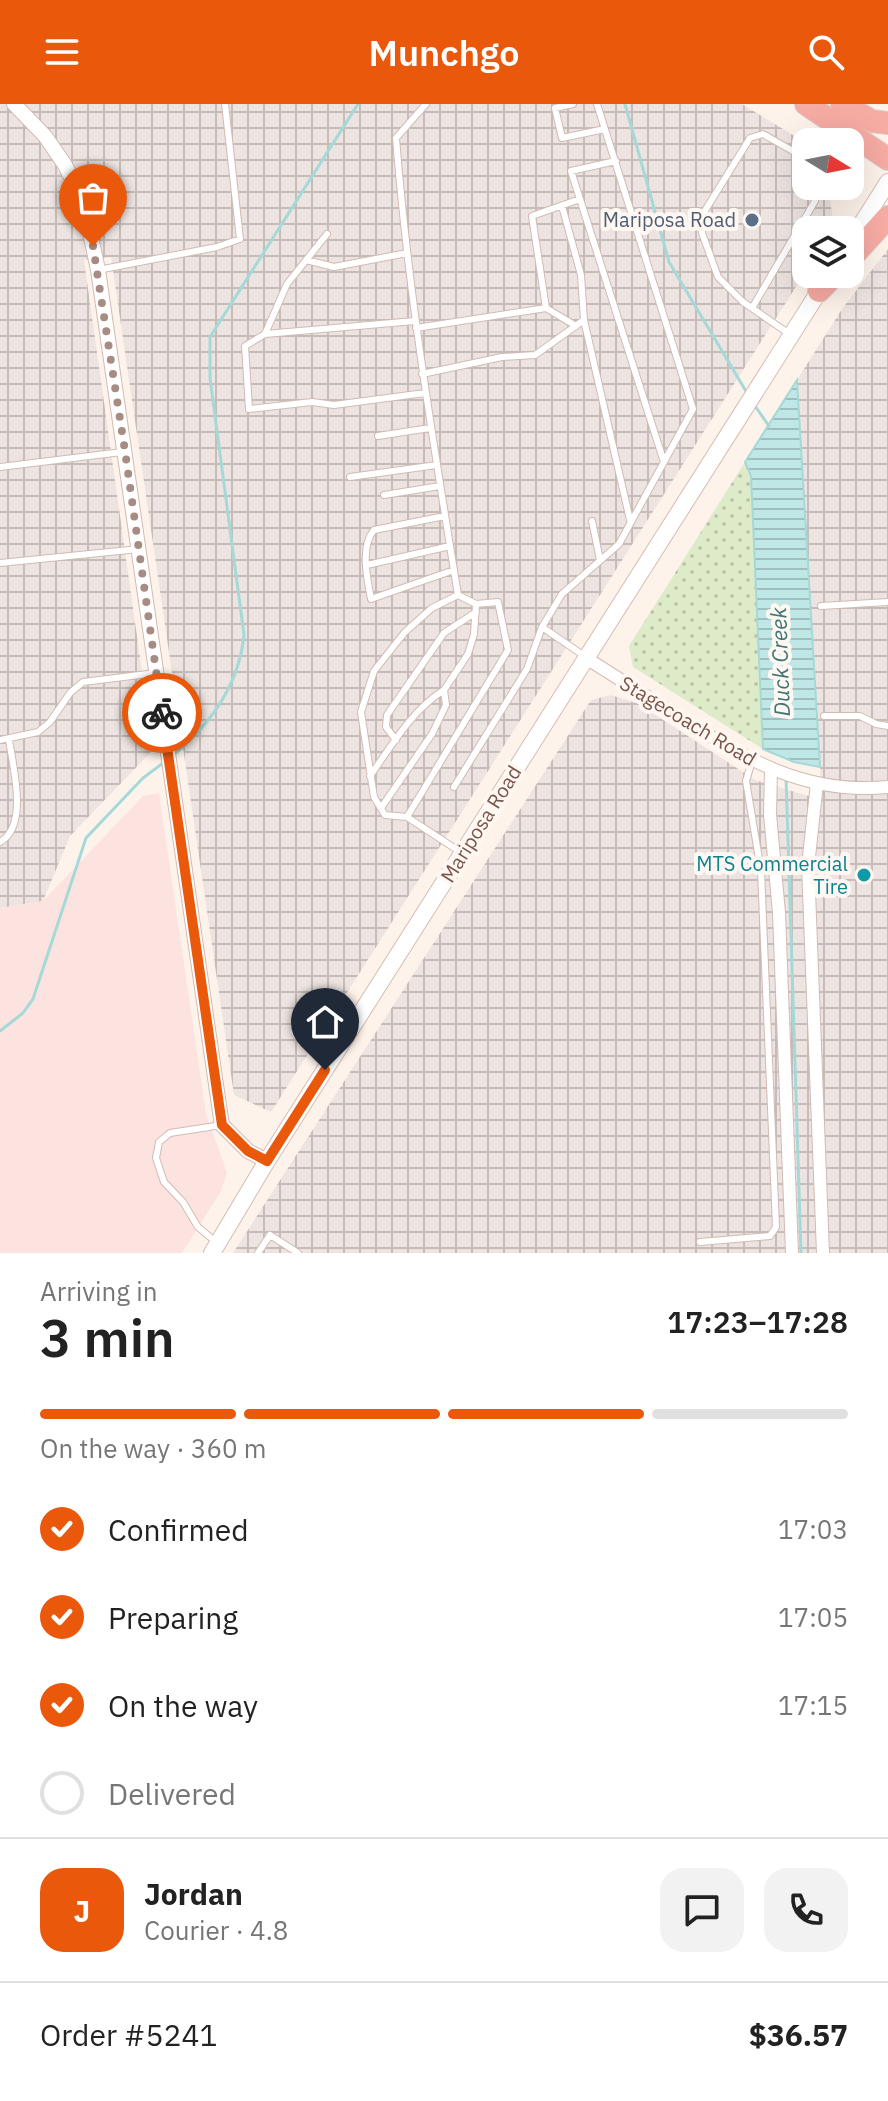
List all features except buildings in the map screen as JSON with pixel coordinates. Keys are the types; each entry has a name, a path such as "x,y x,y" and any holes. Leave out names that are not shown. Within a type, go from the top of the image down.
{"highway":[{"path":"806,104 888,159"},
{"path":"842,104 872,121 888,123"},
{"path":"864,244 888,217"}],"main road":[{"path":"864,220 888,182"},
{"name":"Mariposa Road","path":"215,1248 267,1161 823,288"}],"street":[{"path":"14,104 45,136 65,165 79,193 88,223 125,451 222,1125 248,1151 267,1161"},
{"name":"Stagecoach Road","path":"586,658 771,770 847,788 888,787"},
{"path":"771,770 770,814 779,913 792,1253"},
{"path":"817,783 808,866 823,1253"}],"lane":[{"path":"98,270 217,247 240,239 225,104"},
{"path":"426,104 396,138 407,253 430,428 458,595 476,608"},
{"path":"573,104 555,108 562,138 605,129"},
{"path":"454,787 527,669 542,627 562,594 619,544 693,409 597,104"},
{"path":"791,335 752,308 718,277 702,233 701,217 750,138 763,134 792,150"},
{"path":"616,161 571,171 664,460"},
{"path":"546,308 532,216 580,199"},
{"path":"752,308 815,200"},
{"path":"562,206 581,275 584,320 630,521"},
{"path":"265,334 287,284 327,234"},
{"path":"306,260 334,267 407,253"},
{"path":"425,393 334,405 312,402 249,409 245,346 265,334 416,324 546,308 576,326"},
{"path":"422,374 502,357 535,355 584,320"},
{"path":"378,436 430,428"},
{"path":"0,467 125,451"},
{"path":"350,477 437,465"},
{"path":"384,495 440,486"},
{"path":"445,516 374,530 367,538 371,599 454,570"},
{"path":"592,521 600,561"},
{"path":"367,565 450,546"},
{"path":"0,563 139,549"},
{"path":"458,595 432,608 414,624 374,671 361,712 374,797 385,815 407,817 462,853"},
{"path":"396,740 386,727 387,715 444,633 476,608 498,602 508,650 407,817"},
{"path":"821,606 888,602"},
{"path":"370,776 431,698 444,690 468,654 476,608"},
{"path":"542,627 586,658"},
{"path":"0,740 38,732 83,682 156,673"},
{"path":"381,808 432,734 446,705 444,690"},
{"path":"824,716 860,716 888,726"},
{"path":"0,842 7,838 18,813 9,740"},
{"path":"700,1242 770,1236 776,1227 761,871 746,781 752,761"},
{"path":"215,1248 183,1202 164,1182 156,1158 159,1142 170,1133 222,1125"},
{"path":"258,1253 270,1235 298,1253"}],"shaded area":[{"path":"0,104 742,104 792,134 792,200 830,200 832,216 792,216 792,288 795,288 271,1112 234,1095 111,257 84,260 153,750 70,836 43,901 0,908"},
{"path":"888,249 888,1253 233,1253 591,700 611,695 639,704 755,780 822,800 797,380 842,309 858,288 864,288 864,280"},
{"path":"159,793 206,1114 227,1173 221,1191 182,1253 0,1253 0,908 43,901 143,796"}],"green space":[{"path":"745,462 751,476 763,749 633,667 629,646"}],"water":[{"path":"797,380 820,767 794,762 763,749 751,476 745,462"}],"waterway":[{"path":"172,756 199,731 220,703 236,671 244,635 210,378 210,337 358,104"},
{"name":"Duck Creek","path":"625,104 669,262 747,393"},
{"name":"Duck Creek","path":"755,406 769,426"},
{"path":"0,1031 23,1013 33,999 86,838 143,778 163,763"},
{"name":"Duck Creek","path":"786,777 801,1253"}],"way so far":[{"path":"93,246 162,713"}],"place":[{"name":"Mariposa Road","path":"752,220"},
{"name":"MTS Commercial Tire","path":"864,875"}],"route":[{"path":"162,713 222,1125 248,1151 267,1161 325,1070"}]}
